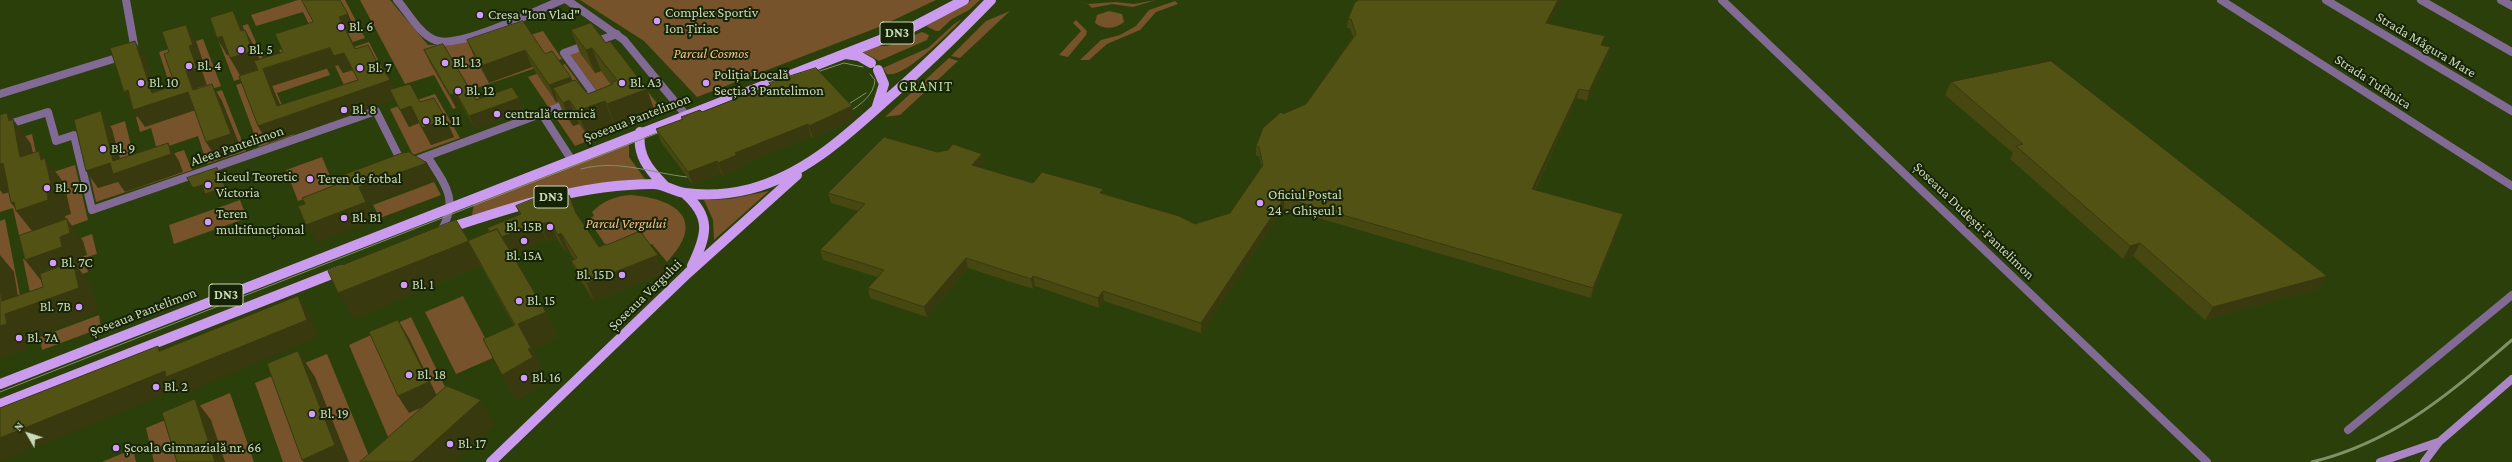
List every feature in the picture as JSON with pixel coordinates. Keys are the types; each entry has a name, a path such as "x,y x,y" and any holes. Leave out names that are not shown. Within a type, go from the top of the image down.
{"main road":[{"name":"Șoseaua Pantelimon","path":"0,384 685,114 911,28 964,0"},
{"name":"DN3","path":"437,233 495,212 574,192 622,184 664,185 684,193 725,194 767,185 798,170 823,154 936,56 991,0"},
{"path":"844,54 859,56 871,63"},
{"path":"875,110 884,84 878,70"},
{"path":"640,132 638,144 644,162 664,185"},
{"name":"Șoseaua Vergului","path":"491,462 688,274 784,186 823,154"},
{"path":"684,193 697,204 705,221 703,242 688,274"},
{"name":"DN3","path":"0,404 354,265"},
{"path":"2424,462 2439,442 2512,379"},
{"path":"2380,462 2439,442"}],"street":[{"path":"0,94 135,51 126,0"},
{"path":"398,0 430,36 437,40 448,42 474,36 562,0"},
{"path":"567,0 617,34 685,114"},
{"name":"Șoseaua Dudești-Pantelimon","path":"1722,0 2207,462"},
{"name":"Strada Tufănica","path":"2221,0 2512,186"},
{"name":"Strada Măgura Mare","path":"2326,0 2512,111"},
{"path":"2421,0 2512,52"},
{"path":"2501,0 2512,6"},
{"path":"437,233 448,221 452,206 452,197 427,156 594,94 564,53 617,34"},
{"name":"Aleea Pantelimon","path":"0,127 48,112 56,141 74,136 92,210 376,111 403,165 427,156"},
{"path":"542,114 571,159"},
{"path":"2348,430 2512,295"}],"green space":[{"path":"298,0 345,0 365,38 286,64 279,50 316,39 303,12 256,26 251,15"},
{"path":"360,0 390,0 428,45 441,45 461,41 503,44 543,31 562,59 474,89 480,99 453,109 434,75 405,84"},
{"name":"Parcul Cosmos","path":"580,0 936,0 879,27 697,97 644,41"},
{"path":"971,0 980,0 969,10 952,19 939,31 926,26"},
{"path":"1066,0 1089,4 1115,2 1134,4 1156,0 1133,7 1112,4 1092,8 1088,4"},
{"path":"1175,1 1178,4 1156,12 1140,30 1107,44 1089,60 1080,60 1101,40 1120,35 1136,26 1149,10"},
{"path":"1010,11 960,58 951,56 986,21"},
{"path":"1109,11 1122,14 1124,22 1110,28 1102,27 1095,23 1097,15"},
{"path":"962,19 948,34 915,62 895,74 887,74 883,68 928,48 954,24"},
{"path":"1076,20 1087,31 1086,35 1068,57 1059,55 1081,31 1073,23"},
{"name":"Bl. 5","path":"248,24 268,70 234,81 216,34"},
{"path":"922,32 929,35 927,40 879,61 863,52 877,46 887,46"},
{"path":"203,39 221,86 175,101 159,52"},
{"path":"607,40 664,112 575,146 556,118 604,100 569,54"},
{"path":"369,42 389,82 349,96 330,55"},
{"path":"322,57 330,75 277,93 294,135 259,147 236,85"},
{"path":"949,58 958,61 900,115 885,117"},
{"path":"565,64 587,94 549,108 528,77"},
{"path":"222,90 246,151 207,164 198,136 157,150 151,128 140,132 136,117"},
{"path":"435,94 460,138 413,155 390,109"},
{"path":"125,121 136,166 184,150 192,170 96,202 81,136"},
{"path":"32,134 41,176 75,165 88,220 21,244 13,208 0,212 0,144"},
{"path":"629,139 629,157 645,179 629,180 518,202 472,215 474,203"},
{"name":"Teren de fotbal","path":"322,157 335,188 298,201 286,170"},
{"path":"434,182 441,195 380,218 373,205"},
{"path":"769,191 714,240 713,220 704,200 730,199"},
{"name":"Parcul Vergului","path":"631,195 662,201 673,207 681,214 685,223 685,234 679,247 667,262 652,244 615,259 588,219 594,216 592,212 605,202 615,198"},
{"name":"Teren multifuncțional","path":"240,200 247,218 174,244 169,225"},
{"path":"5,219 25,321 0,330 0,221"},
{"path":"92,234 97,254 84,258 88,272 30,293 23,259"},
{"path":"463,296 495,357 456,374 425,312"},
{"path":"99,315 101,328 42,350 40,337"},
{"path":"411,317 448,393 391,444 349,345"},
{"path":"327,354 369,456 363,462 283,462 255,383"},
{"path":"230,393 254,462 154,462 146,428"},
{"path":"133,449 136,462 102,462"}],"building":[{"path":"302,0 340,0 348,14 339,17 355,49 368,45 382,72 385,71 390,80 258,126 239,76 258,70 254,61 283,52 275,34 313,22","holes":["330,48 334,56 344,53 358,80 277,106 263,69"]},
{"path":"1358,0 1558,0 1546,23 1605,36 1601,45 1610,47 1589,91 1579,89 1532,189 1623,214 1593,288 1284,198 1201,323 1103,291 1098,298 1033,276 1031,279 966,258 924,307 868,288 884,270 820,250 865,204 828,193 884,137 937,152 948,150 953,144 982,154 972,165 1033,183 1042,172 1103,189 1100,193 1179,216 1195,224 1230,213 1263,165 1259,147 1256,146 1263,128 1281,112 1283,114 1306,104 1356,34 1351,19 1348,19 1354,4"},
{"path":"233,11 241,31 245,30 253,51 230,58 222,36 217,38 210,18"},
{"path":"523,21 545,54 552,51 571,77 549,85 525,50 481,66 467,40"},
{"path":"591,23 606,43 610,41 647,89 607,104 605,101 577,111 569,100 563,103 553,88 575,80 588,94 613,84 612,82 617,80 592,48 586,50 571,30"},
{"path":"186,25 193,45 189,46 197,68 186,71 193,90 212,84 231,134 206,142 188,92 133,110 128,90 124,92 110,48 135,41 152,93 175,85 164,54 169,52 162,32"},
{"path":"443,44 476,100 512,87 519,98 469,116 456,93 450,95 424,50"},
{"path":"2051,61 2327,276 2213,307 2140,243 2130,246 2016,146 2023,144 1951,82"},
{"path":"816,68 852,106 809,126 808,124 735,153 737,155 718,163 717,161 688,172 656,129 683,119 681,117 700,110 702,112 771,85 769,83"},
{"path":"410,84 420,102 434,98 446,119 422,128 411,106 400,110 390,90"},
{"path":"101,111 113,161 168,143 171,154 113,174 110,163 86,171 74,120"},
{"path":"7,113 9,121 13,119 20,157 39,151 41,160 45,158 52,189 47,191 48,200 16,211 14,202 11,203 3,163 0,164 0,115"},
{"path":"409,152 427,163 359,187 366,202 306,225 298,206 305,204 302,198 343,182 340,176 399,154"},
{"name":"Liceul Teoretic Victoria","path":"217,168 225,187 205,194 202,185 193,188 187,178"},
{"path":"546,194 551,202 569,195 576,213 599,247 640,231 658,255 587,283 571,261 577,258 561,233 558,235 550,222 540,224 538,222 502,237 497,229 490,232 487,228 521,214 516,206"},
{"path":"67,219 70,233 60,237 62,247 25,260 19,236"},
{"path":"456,220 469,241 338,293 328,271"},
{"path":"497,229 546,312 518,324 531,348 528,349 533,357 502,375 483,339 515,325 468,241"},
{"path":"73,262 79,288 5,314 7,324 0,326 0,288 2,301 43,287 40,274"},
{"path":"298,296 307,320 166,377 165,371 0,438 0,408 158,346 159,351"},
{"name":"Bl. 18","path":"398,320 429,382 398,396 369,332"},
{"path":"298,351 335,445 302,460 267,364"},
{"path":"447,386 481,400 412,462 360,462"},
{"path":"195,399 215,462 177,462 162,413"}],"tram line":[{"path":"808,75 844,63 863,67"},
{"path":"849,112 866,99 872,90 875,80 870,74"},
{"path":"844,107 866,93"},
{"path":"0,392 668,129"},
{"path":"581,169 608,165 687,177"}],"railway":[{"path":"2312,462 2342,453 2370,442 2420,413 2466,379 2512,340"}],"place":[{"name":"Creșa \"Ion Vlad\"","path":"480,15"},
{"name":"Complex Sportiv Ion Țiriac","path":"657,21"},
{"name":"Bl. 6","path":"341,27"},
{"name":"Bl. 5","path":"241,50"},
{"name":"Bl. 13","path":"445,63"},
{"name":"Bl. 4","path":"189,66"},
{"name":"Bl. 7","path":"360,68"},
{"name":"Bl. 10","path":"141,83"},
{"name":"Bl. A3","path":"622,83"},
{"name":"Poliția Locală Secția 3 Pantelimon","path":"706,83"},
{"name":"Bl. 12","path":"458,91"},
{"name":"Bl. 8","path":"344,110"},
{"name":"centrală termică","path":"497,114"},
{"name":"Bl. 11","path":"426,121"},
{"name":"Bl. 9","path":"103,149"},
{"name":"Teren de fotbal","path":"310,179"},
{"name":"Liceul Teoretic Victoria","path":"208,185"},
{"name":"Bl. 7D","path":"47,188"},
{"name":"Oficiul Poștal 24 - Ghișeul 1","path":"1260,203"},
{"name":"Bl. B1","path":"344,218"},
{"name":"Teren multifuncțional","path":"208,222"},
{"name":"Bl. 15B","path":"550,227"},
{"name":"Bl. 15A","path":"524,241"},
{"name":"Bl. 7C","path":"53,263"},
{"name":"Bl. 15D","path":"622,275"},
{"name":"Bl. 1","path":"404,285"},
{"name":"Bl. 15","path":"519,301"},
{"name":"Bl. 7B","path":"79,307"},
{"name":"Bl. 7A","path":"19,338"},
{"name":"Bl. 18","path":"409,375"},
{"name":"Bl. 16","path":"524,378"},
{"name":"Bl. 2","path":"156,387"},
{"name":"Bl. 19","path":"312,414"},
{"name":"Bl. 17","path":"450,444"},
{"name":"Școala Gimnazială nr. 66","path":"116,448"}],"district":[{"name":"GRANIT","path":"926,86"}]}
